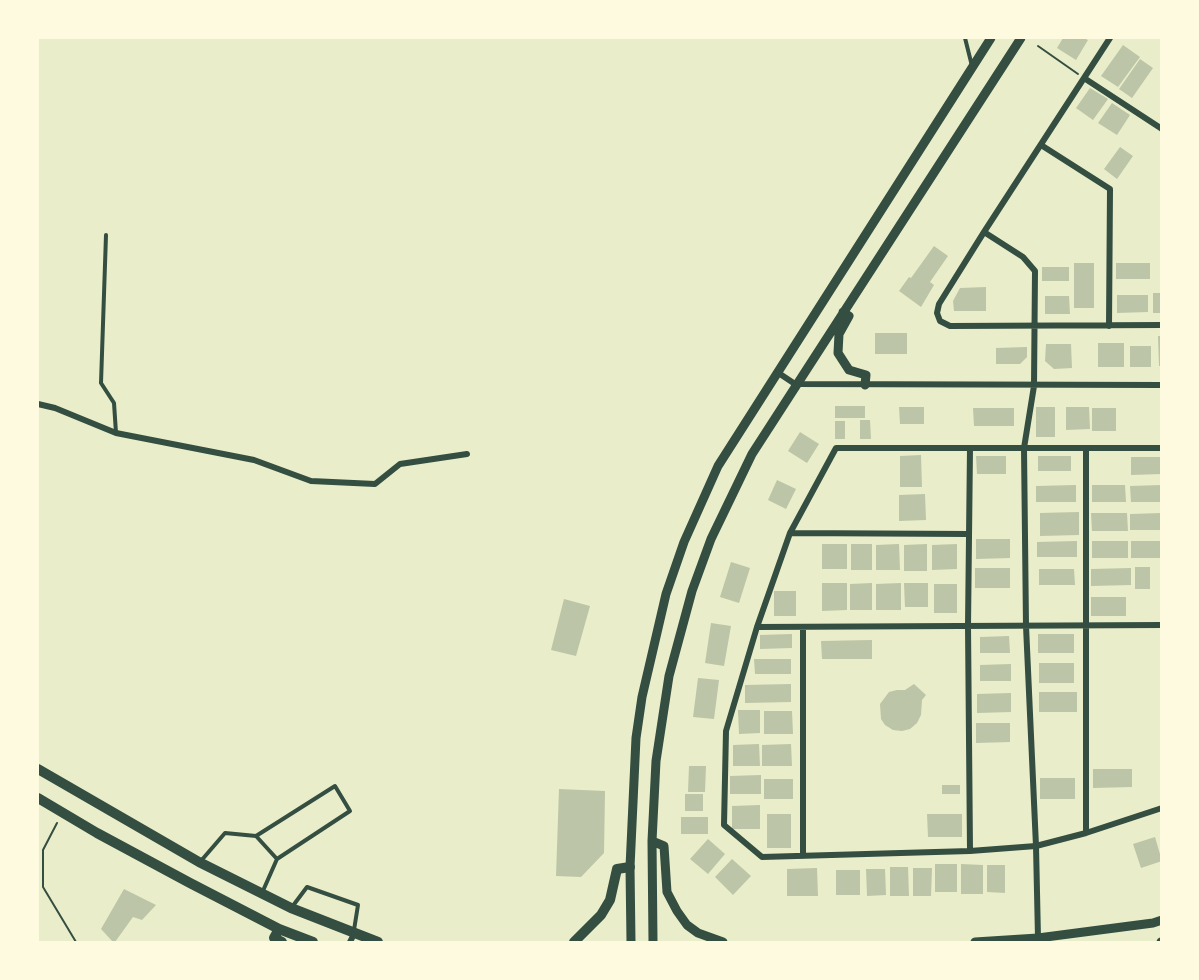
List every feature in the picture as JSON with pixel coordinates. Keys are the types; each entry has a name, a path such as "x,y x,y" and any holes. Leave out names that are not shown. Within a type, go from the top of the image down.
{"main road":[{"path":"38,769 199,862 352,938 378,942"},
{"path":"38,798 118,844 279,929 313,942"},
{"path":"574,942 601,915 610,900 617,869 630,867"},
{"path":"279,929 274,938 282,942"}],"street":[{"path":"631,942 630,867 636,738 642,697 666,594 684,542 718,466 992,38"},
{"path":"653,942 652,841 656,761 669,676 692,591 711,539 752,454 795,384 1021,38"},
{"path":"1110,38 984,232 939,304 937,313 940,321 950,326 1161,325"},
{"path":"1084,78 1161,129"},
{"path":"1041,145 1110,189 1108,326"},
{"path":"984,232 1023,257 1035,271 1034,386 1024,448 1026,626 1038,938"},
{"path":"843,312 849,316 839,334 838,353 849,370 866,375 865,385"},
{"path":"777,372 795,384 1161,385"},
{"path":"38,404 55,408 116,433 254,460 311,481 375,484 400,464 467,454"},
{"path":"1161,448 836,448 790,533 757,627 726,731 724,825 762,857 970,851 1036,846 1086,833 1161,808"},
{"path":"970,448 968,534 970,851"},
{"path":"1086,448 1086,833"},
{"path":"790,533 968,534"},
{"path":"757,627 1161,626"},
{"path":"803,627 803,856"},
{"path":"652,841 664,846 667,892 677,911 687,925 698,933 723,942"},
{"path":"975,942 1038,938 1153,923 1161,920"}],"lane":[{"path":"965,38 972,67"},
{"path":"106,235 101,383 114,404 116,433"},
{"path":"199,862 225,833 256,836 335,786 350,811 277,859 262,894"},
{"path":"256,836 277,859"},
{"path":"291,908 307,887 358,905 352,938"}],"path":[{"path":"1038,46 1084,78"},
{"path":"63,813 43,850 43,887 76,942"}],"building":[{"path":"1063,38 1088,40 1076,60 1057,48"},
{"path":"1123,45 1140,57 1118,87 1101,76"},
{"path":"1140,59 1153,68 1132,98 1119,89"},
{"path":"1090,88 1108,99 1093,120 1076,108"},
{"path":"1112,103 1130,115 1117,135 1098,123"},
{"path":"1120,147 1133,156 1117,179 1104,169"},
{"path":"934,246 948,256 930,282 934,285 921,307 899,291"},
{"path":"1074,263 1094,263 1094,308 1074,308"},
{"path":"1116,263 1150,263 1150,279 1116,279"},
{"path":"1042,267 1069,267 1069,281 1042,281"},
{"path":"986,287 986,311 954,311 953,301 960,288"},
{"path":"1153,293 1162,293 1162,313 1153,313"},
{"path":"1117,295 1148,295 1148,312 1117,313"},
{"path":"1045,296 1069,296 1070,314 1045,314"},
{"path":"875,333 907,333 907,354 875,354"},
{"path":"1158,336 1162,336 1162,366 1159,366"},
{"path":"1098,343 1124,343 1124,367 1098,367"},
{"path":"1046,344 1071,344 1072,368 1054,369 1045,361"},
{"path":"1130,346 1151,346 1151,367 1130,367"},
{"path":"1027,347 1027,357 1020,364 996,364 996,348"},
{"path":"835,406 865,406 865,418 835,418"},
{"path":"899,407 924,407 924,424 900,424"},
{"path":"1036,407 1055,407 1055,437 1036,437"},
{"path":"1066,407 1089,407 1090,429 1066,430"},
{"path":"973,408 1014,408 1014,426 974,426"},
{"path":"1092,408 1116,408 1116,431 1092,431"},
{"path":"860,420 870,420 871,439 860,439"},
{"path":"835,421 845,421 845,439 835,439"},
{"path":"800,432 819,444 807,463 788,451"},
{"path":"921,455 922,487 900,487 900,456"},
{"path":"976,456 1006,456 1006,474 977,474"},
{"path":"1038,456 1071,456 1071,471 1038,471"},
{"path":"1131,457 1162,457 1162,474 1131,475"},
{"path":"777,480 796,489 786,509 768,500"},
{"path":"1076,485 1076,502 1036,502 1036,486"},
{"path":"1092,485 1125,485 1126,502 1092,502"},
{"path":"1162,485 1162,502 1131,502 1130,486"},
{"path":"925,494 926,520 899,521 899,495"},
{"path":"1079,512 1079,535 1040,536 1040,513"},
{"path":"1091,513 1127,513 1128,531 1092,531"},
{"path":"1162,513 1162,530 1130,530 1130,514"},
{"path":"976,539 1010,539 1010,558 976,559"},
{"path":"1077,541 1077,557 1037,557 1037,542"},
{"path":"1092,541 1128,541 1128,558 1092,558"},
{"path":"1131,541 1162,541 1162,558 1131,558"},
{"path":"822,544 847,544 847,569 822,569"},
{"path":"851,544 872,544 872,570 851,570"},
{"path":"899,544 900,570 876,570 876,545"},
{"path":"927,544 927,571 904,571 904,545"},
{"path":"957,544 957,569 932,570 932,545"},
{"path":"731,562 750,568 739,603 720,597"},
{"path":"1135,567 1150,567 1150,589 1135,589"},
{"path":"975,568 1010,568 1010,588 975,588"},
{"path":"1131,568 1131,585 1091,586 1091,569"},
{"path":"1039,569 1074,569 1075,585 1039,585"},
{"path":"822,583 847,583 847,610 822,611"},
{"path":"872,583 872,610 850,610 850,584"},
{"path":"901,583 901,610 876,610 876,584"},
{"path":"904,583 928,583 928,607 905,607"},
{"path":"934,584 957,584 957,613 934,613"},
{"path":"774,591 796,591 796,616 774,616"},
{"path":"1091,597 1126,597 1126,616 1091,616"},
{"path":"564,599 590,606 576,656 551,650"},
{"path":"711,623 731,626 724,666 705,663"},
{"path":"792,634 792,648 760,649 760,635"},
{"path":"1038,634 1074,634 1074,653 1038,653"},
{"path":"1009,636 1010,653 980,653 980,637"},
{"path":"872,640 872,659 822,659 821,641"},
{"path":"754,659 791,659 791,674 755,674"},
{"path":"1039,663 1074,663 1074,683 1039,683"},
{"path":"1011,664 1011,681 980,681 980,665"},
{"path":"698,678 719,680 714,719 693,717"},
{"path":"791,684 791,702 745,703 745,685"},
{"path":"914,684 926,695 922,700 921,715 910,729 893,730 881,719 880,704 889,692 905,690"},
{"path":"1039,692 1077,692 1077,712 1039,712"},
{"path":"1011,693 1011,712 977,713 977,694"},
{"path":"738,710 760,710 760,733 739,734"},
{"path":"764,711 792,711 793,734 764,734"},
{"path":"976,723 1010,723 1010,742 976,743"},
{"path":"759,744 760,766 733,766 733,745"},
{"path":"791,744 792,766 762,766 762,745"},
{"path":"689,766 706,766 705,792 688,792"},
{"path":"1093,769 1132,769 1132,787 1093,788"},
{"path":"761,775 761,794 730,794 730,776"},
{"path":"1040,778 1075,778 1075,799 1040,799"},
{"path":"764,779 793,779 793,799 764,799"},
{"path":"942,785 960,785 960,794 942,794"},
{"path":"559,789 605,791 604,853 581,877 556,876"},
{"path":"685,794 703,794 703,811 685,811"},
{"path":"760,805 760,829 732,829 732,806"},
{"path":"767,814 791,814 791,848 767,848"},
{"path":"927,814 962,814 962,837 928,837"},
{"path":"681,817 708,817 708,834 681,834"},
{"path":"1155,837 1162,861 1141,868 1133,844"},
{"path":"708,839 725,854 708,874 690,859"},
{"path":"732,859 751,876 733,895 715,877"},
{"path":"935,864 957,864 957,892 935,892"},
{"path":"961,864 983,865 983,894 961,894"},
{"path":"987,865 1005,865 1005,893 987,892"},
{"path":"890,867 908,867 909,896 890,896"},
{"path":"817,868 818,896 787,896 787,869"},
{"path":"913,868 932,868 931,896 913,896"},
{"path":"866,869 885,869 886,895 867,896"},
{"path":"836,870 860,870 860,895 836,895"},
{"path":"124,889 156,905 142,920 133,917 113,942 101,929"}]}
